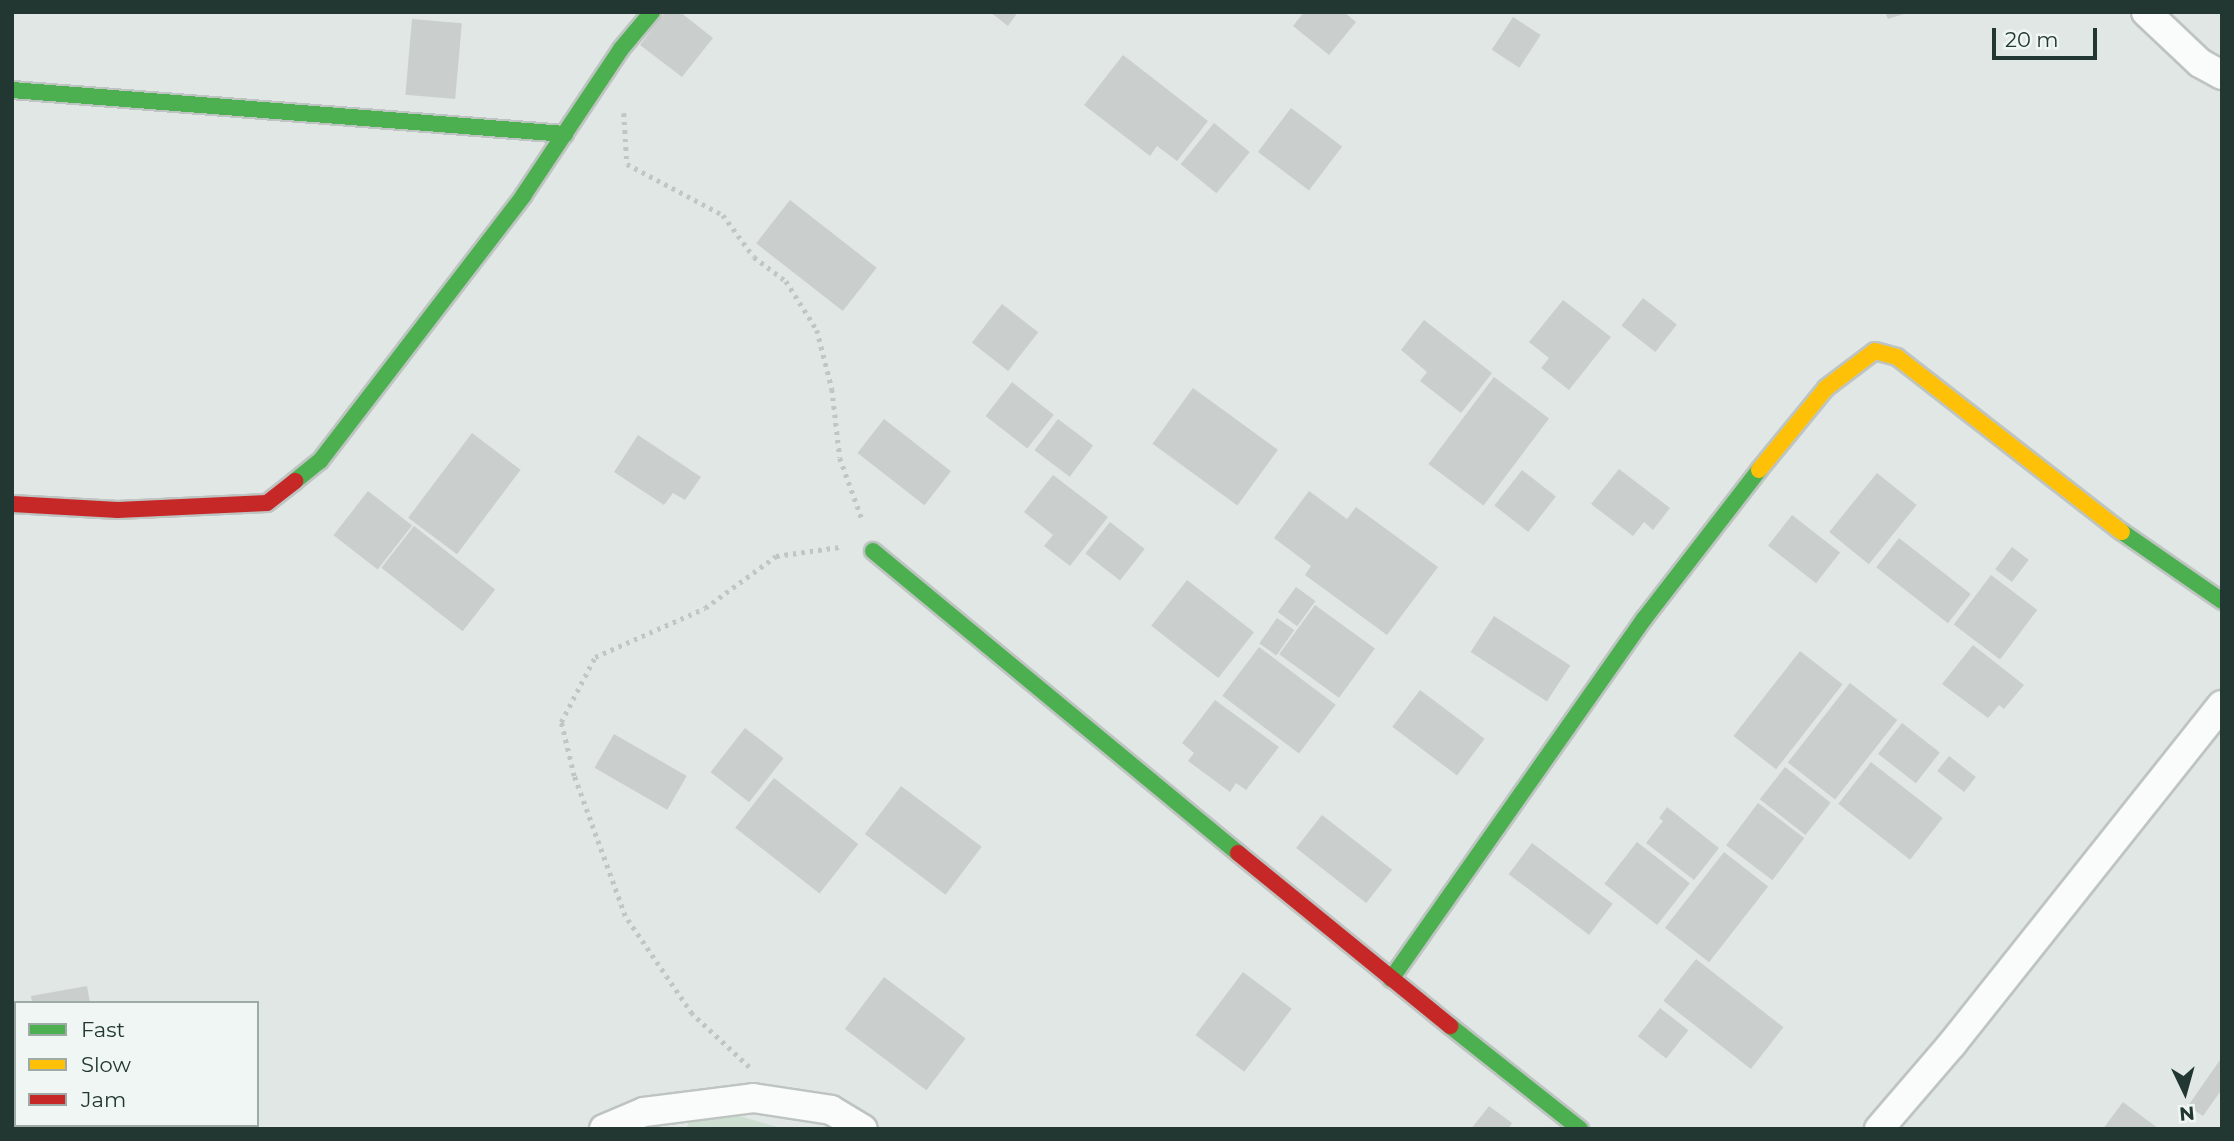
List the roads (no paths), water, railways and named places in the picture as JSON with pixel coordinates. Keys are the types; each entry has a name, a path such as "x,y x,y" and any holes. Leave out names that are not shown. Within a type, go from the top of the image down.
{"street":[{"path":"12,504 118,510 267,503 320,461 523,196 621,49 652,12"},
{"path":"2146,12 2200,64 2222,75"},
{"path":"12,90 565,134"},
{"path":"1391,979 1644,620 1800,417 1852,366 1875,351 1897,357 2116,527 2222,601"},
{"path":"873,551 1391,979 1580,1129"},
{"path":"1879,1129 1952,1044 2222,705"},
{"path":"604,1129 644,1112 753,1098 831,1110 863,1129"}]}
